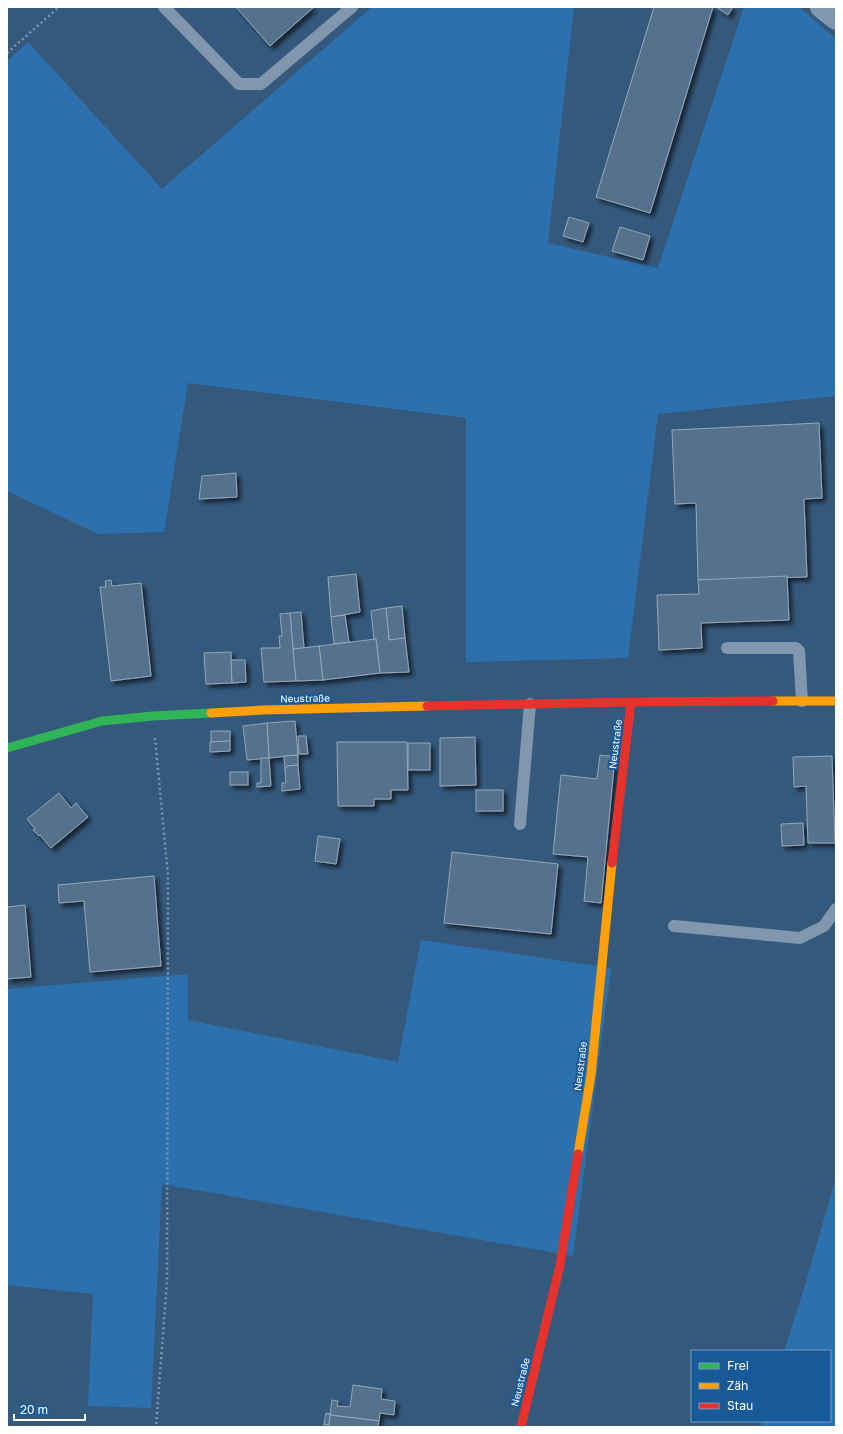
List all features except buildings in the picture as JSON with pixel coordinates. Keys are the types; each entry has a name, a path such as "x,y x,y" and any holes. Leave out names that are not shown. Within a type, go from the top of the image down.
{"street":[{"path":"821,7 836,19"},
{"name":"Neustraße","path":"7,748 102,721 153,716 263,710 530,704 836,701"},
{"name":"Neustraße","path":"521,1427 560,1265 591,1075 612,864 631,702"}],"lane":[{"path":"164,7 239,84 261,84 352,7"},
{"path":"728,648 796,648 799,651 802,701"},
{"path":"520,824 530,704"},
{"path":"674,926 800,938 824,926 836,909"}],"path":[{"path":"7,53 59,7"},
{"path":"153,716 168,876 167,1281 156,1427"}],"shaded area":[{"path":"372,7 574,7 548,243 658,268 744,7 799,7 836,39 836,396 658,414 628,658 466,662 466,418 188,383 164,532 98,534 7,491 7,61 28,42 162,189"},
{"path":"421,940 611,968 573,1256 162,1184 151,1408 88,1406 93,1294 7,1285 7,989 188,974 188,1020 398,1062"},
{"path":"836,1177 836,1427 761,1427 762,1422 831,1422 831,1350 784,1350 806,1282"}],"traffic: fast":[{"path":"7,748 102,721 153,716 211,713"}],"traffic: slow":[{"path":"773,701 836,701"},
{"path":"211,713 263,710 427,706"},
{"path":"578,1154 591,1075 612,863"}],"traffic: jam":[{"path":"427,706 773,701"},
{"path":"612,863 631,702"},
{"path":"521,1427 560,1265 578,1154"}]}
